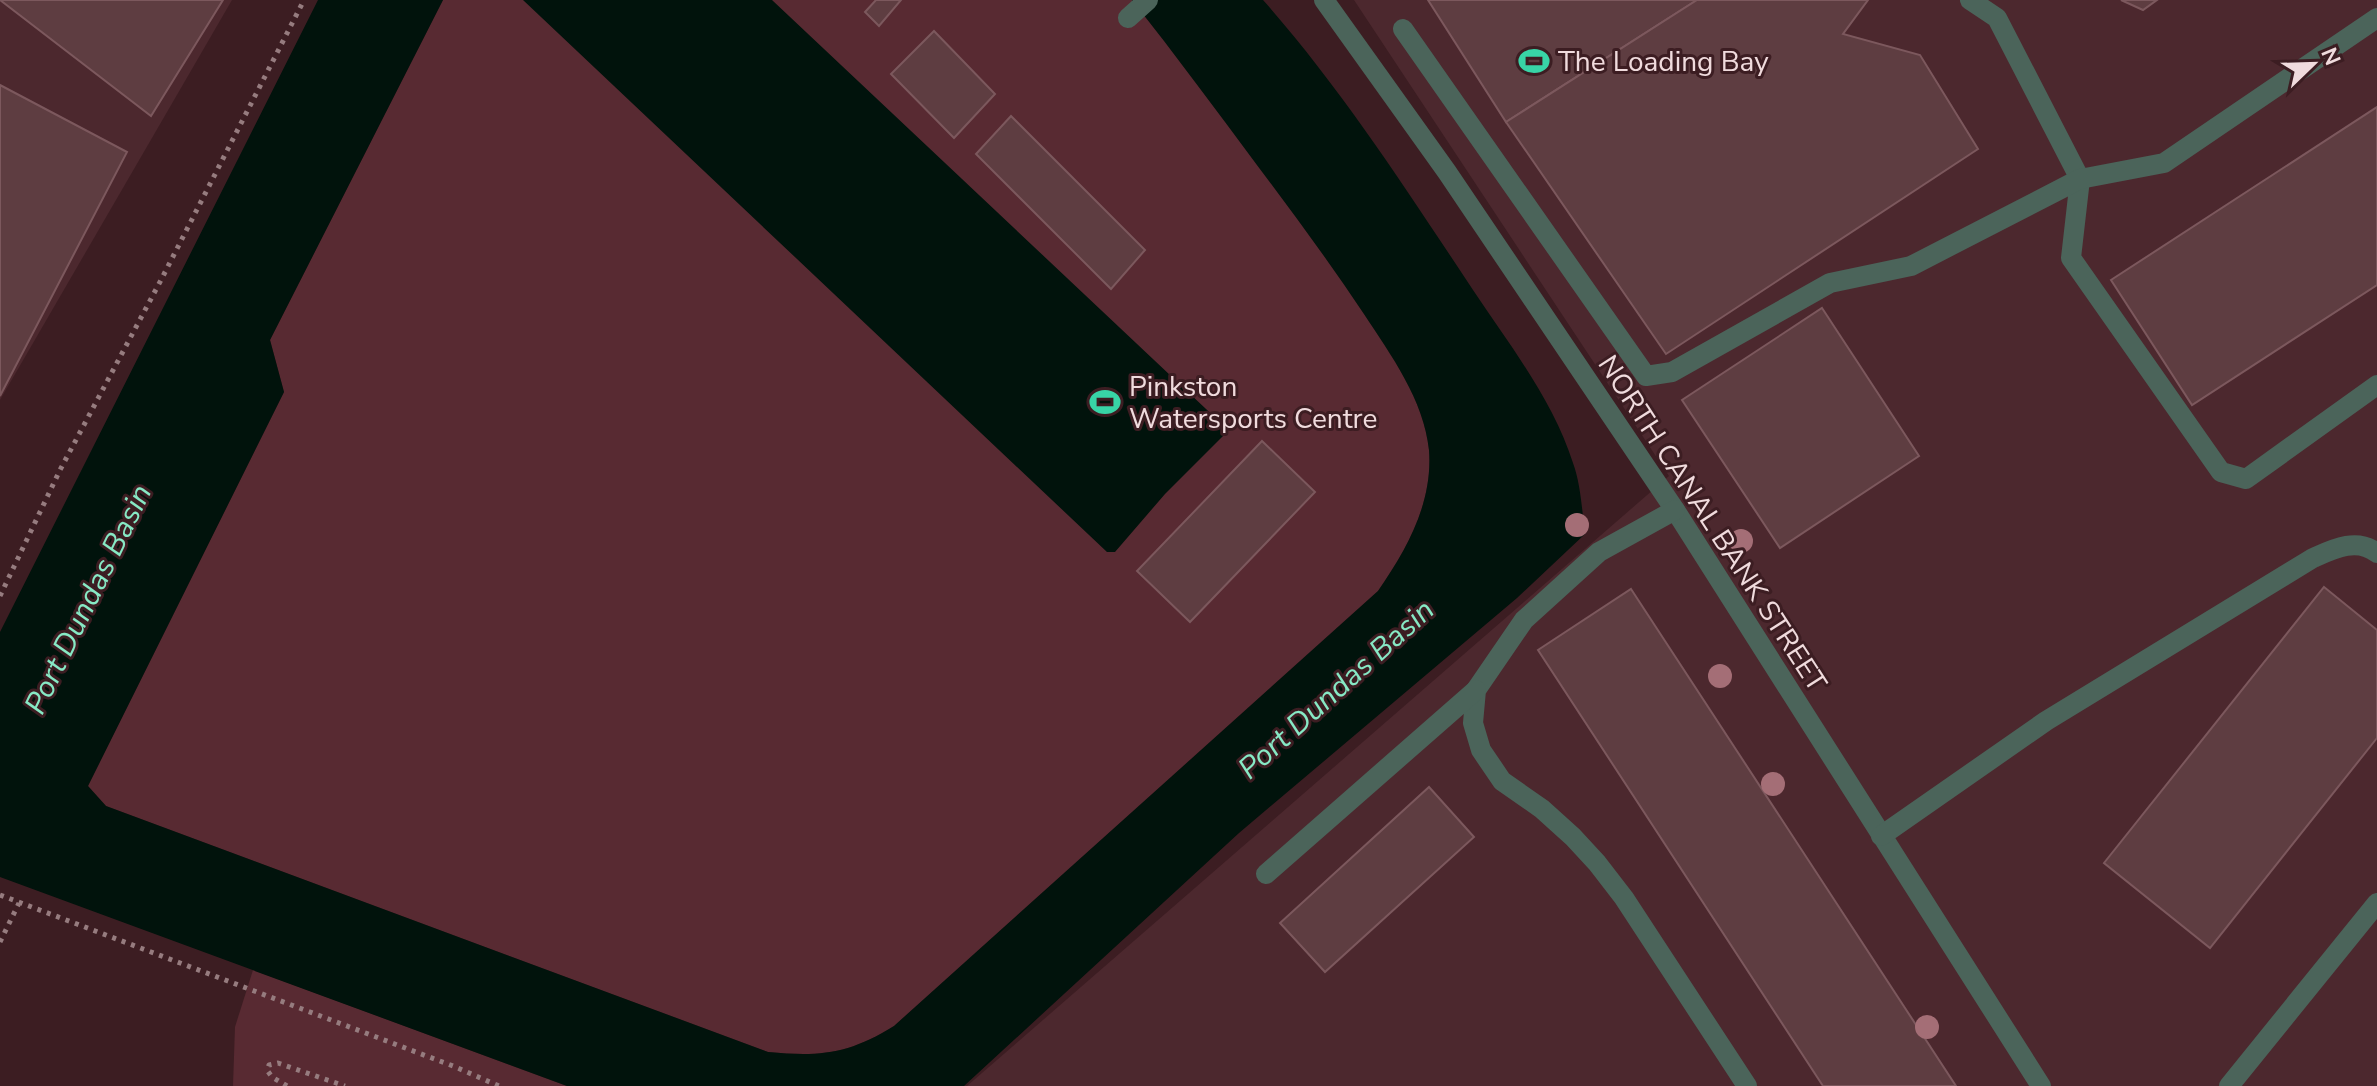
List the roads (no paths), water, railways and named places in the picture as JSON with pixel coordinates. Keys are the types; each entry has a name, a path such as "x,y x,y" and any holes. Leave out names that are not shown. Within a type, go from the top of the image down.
{"street":[{"path":"1128,18 1148,0"},
{"name":"NORTH CANAL BANK STREET","path":"1324,0 1447,172 1675,510 2041,1086"},
{"path":"1970,0 1997,18 2080,179 2071,258 2221,472 2246,479 2377,385"},
{"path":"1403,29 1646,376 1672,372 1830,283 1911,266 2080,179 2164,163 2377,18"},
{"path":"1266,874 1476,690 1524,620 1599,552 1675,510"},
{"path":"1881,836 2046,721 2313,558 2343,545 2371,548 2377,553"},
{"path":"1476,690 1473,723 1481,750 1502,781 1542,809 1597,863 1624,898 1747,1086"},
{"path":"2229,1086 2377,903"}],"water":[{"name":"Port Dundas Basin","path":"318,0 443,0 270,340 284,392 88,786 106,806 768,1052 803,1054 834,1051 863,1043 894,1026 1378,591 1408,542 1427,488 1429,450 1426,431 1421,413 1395,362 1312,239 1132,0 1263,0 1292,34 1373,141 1542,395 1576,471 1585,534 1517,598 1239,833 964,1086 567,1086 0,877 0,632"},
{"path":"523,0 772,0 1223,425 1225,434 1165,494 1115,552 1107,552"}],"place":[{"name":"The Loading Bay","path":"1534,61"},
{"name":"Pinkston Watersports Centre","path":"1105,402"}]}
